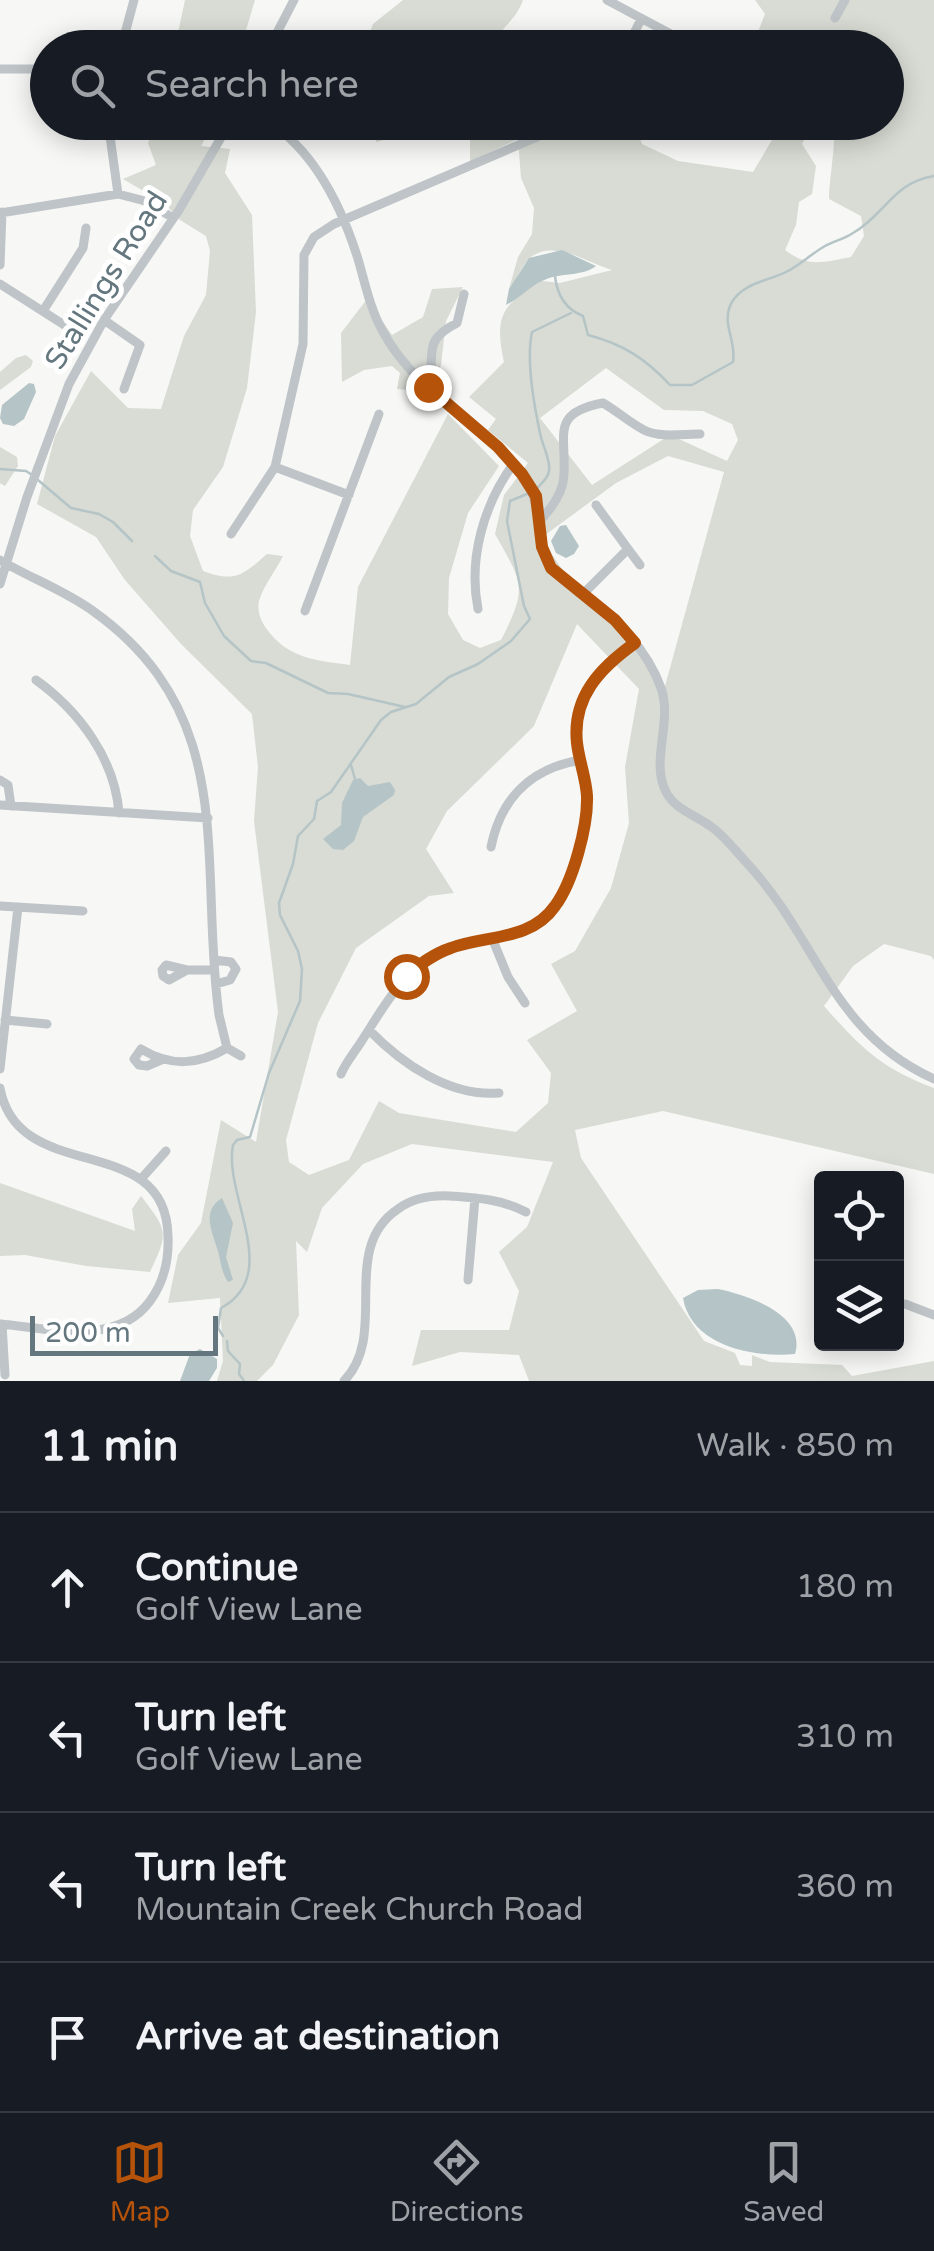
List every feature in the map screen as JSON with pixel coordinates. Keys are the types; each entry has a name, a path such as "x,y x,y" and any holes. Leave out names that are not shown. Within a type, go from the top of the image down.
{"street":[{"path":"126,30 134,0"},
{"path":"278,30 294,0"},
{"path":"607,0 663,30"},
{"path":"835,18 845,0"},
{"path":"635,30 641,18"},
{"path":"0,69 30,69"},
{"path":"110,140 118,194"},
{"name":"Stallings Road","path":"0,584 3,562 70,384 104,320 174,218 220,140"},
{"path":"291,140 305,152 342,220 382,330 406,365 514,464 536,496 548,564 561,579 615,620 653,669 665,700 661,773 669,798 719,833 768,887 798,928 838,1001 864,1032 899,1061 934,1079"},
{"path":"230,534 275,467 303,344 304,256 317,234 530,140"},
{"path":"0,265 1,212 118,194 145,201 174,218"},
{"path":"44,311 83,248 86,228"},
{"path":"0,284 69,328"},
{"path":"428,387 433,366 430,348 434,338 456,323 464,294"},
{"path":"104,320 140,345 124,389"},
{"path":"540,521 561,490 562,433 566,420 575,412 603,403 642,430 700,434"},
{"path":"305,611 379,414"},
{"path":"478,608 475,590 482,528 494,494 514,464"},
{"path":"275,467 349,495"},
{"path":"596,505 640,564"},
{"path":"582,594 628,549"},
{"path":"3,562 91,609 154,670 188,730 202,774 208,818 214,965 227,1048"},
{"path":"341,1074 395,989 419,965 450,948 534,926 550,914 560,898 586,821 587,795 577,723 584,695 600,672 635,643"},
{"path":"36,680 68,707 91,734 110,776 119,813"},
{"path":"491,847 502,813 520,788 546,769 580,760"},
{"path":"0,780 8,785 6,806 208,818"},
{"path":"0,906 83,911"},
{"path":"0,1069 18,908"},
{"path":"492,938 508,977 525,1002"},
{"path":"187,970 228,960 236,970 230,980 216,984"},
{"path":"5,1020 47,1024"},
{"path":"369,1030 408,1064 432,1078 464,1089 499,1093"},
{"path":"227,1048 241,1056"},
{"path":"161,1060 196,1062 227,1048"},
{"path":"0,1088 10,1117 29,1138 112,1164 142,1178 161,1203 168,1234 162,1276 144,1309 125,1323 102,1330 1,1324 4,1375"},
{"path":"142,1178 166,1151"},
{"path":"344,1381 356,1367 363,1349 368,1254 383,1222 400,1207 422,1198 501,1201 526,1212"},
{"path":"468,1280 475,1198"},
{"path":"905,1304 934,1315"}],"shaded area":[{"path":"185,0 255,0 246,30 179,30"},
{"path":"403,0 523,0 503,30 371,30"},
{"path":"755,0 934,0 934,960 884,944 853,966 824,1006 873,1055 934,1088 934,1174 663,1111 575,1130 581,1158 704,1341 735,1353 740,1365 752,1366 752,1355 770,1362 842,1365 852,1376 934,1361 934,1381 529,1381 519,1355 460,1352 412,1366 421,1330 509,1330 519,1291 499,1252 527,1227 553,1162 412,1144 363,1164 322,1208 307,1252 296,1241 299,1315 273,1365 257,1381 217,1381 223,1361 220,1298 168,1303 178,1255 201,1223 221,1120 256,1142 278,1012 254,821 258,767 252,714 181,644 125,580 96,537 37,504 55,436 91,371 128,408 161,409 184,336 206,295 210,251 206,236 180,220 164,203 123,179 156,165 149,140 204,140 201,146 230,149 225,173 252,215 256,312 247,388 223,467 193,510 190,536 203,571 238,575 267,554 283,556 259,602 264,625 293,652 350,665 358,587 448,414 499,466 468,513 449,578 448,614 463,640 480,648 501,640 515,608 519,586 495,534 504,495 528,463 488,430 496,419 469,397 504,362 501,322 518,297 542,281 560,283 612,270 569,254 546,251 527,261 509,289 518,257 532,234 534,208 521,178 518,140 641,140 678,161 753,172 772,140 804,140 802,144 816,166 812,194 799,202 796,225 785,250 809,261 824,262 851,257 864,236 861,216 829,199 834,140 904,140 904,30 759,30 765,14","holes":["606,368 664,410 703,411 732,424 738,440 727,461 670,435 592,485 540,418","668,456 724,472 665,686 615,614 568,578 541,538 616,483","577,624 639,689 625,767 629,823 611,888 575,951 551,964 577,1011 527,1040 551,1073 548,1103 516,1132 399,1113 379,1101 349,1160 309,1175 289,1162 286,1140 318,1023 356,948 429,896 454,893 426,849 447,811 534,726"]},
{"path":"470,140 516,140 470,162"},
{"path":"562,250 596,266 543,281 506,305 509,289 529,258"},
{"path":"463,287 446,321 441,365 429,392 397,389 400,373 392,366 364,370 342,382 341,333 367,299 392,335 423,317 432,289"},
{"path":"26,355 33,361 31,367 0,390 0,372"},
{"path":"29,383 34,384 36,392 24,419 14,426 3,424 2,405"},
{"path":"0,447 17,457 18,466 5,486 0,483"},
{"path":"566,525 579,546 566,558 556,553 551,541 560,526"},
{"path":"360,778 368,786 390,782 394,795 363,817 354,841 343,850 333,849 323,839 341,825 342,803 353,780"},
{"path":"0,1183 135,1231 132,1209 141,1196 163,1233 150,1272 25,1255 0,1256"},
{"path":"222,1198 233,1223 226,1257 233,1280 228,1282 210,1222 212,1209"},
{"path":"718,1289 744,1296 784,1317 796,1340 795,1354 744,1351 711,1338 698,1328 683,1298 698,1290"},
{"path":"200,1349 217,1359 217,1368 209,1381 180,1381 190,1354"}],"waterway":[{"path":"555,276 560,295 583,316 588,335 633,354 670,385 692,385 733,362 728,317 737,296 850,235 908,185 934,176"},
{"path":"535,490 547,477 549,467 532,382 532,332 571,313"},
{"path":"0,469 32,475"},
{"path":"38,480 71,508 99,514 113,522 132,541"},
{"path":"223,1336 218,1328 221,1308 239,1294 248,1276 247,1233 232,1165 233,1145 250,1137 269,1073 300,1001 302,969 298,951 280,915 279,903 298,836 314,819 317,801 331,792 381,720 391,712 416,704 449,677 478,664 511,641 530,619 507,521 510,501 527,494"},
{"path":"155,556 171,571 200,582 205,603 224,636 251,661 266,663 328,693 405,707"},
{"path":"351,765 355,779"},
{"path":"227,1341 244,1381"}],"route":[{"path":"406,976 450,948 525,930 556,906 586,821 586,788 578,744 579,709 600,672 635,643 624,628 551,568 542,547 536,496 522,474 498,447 428,387"}]}
